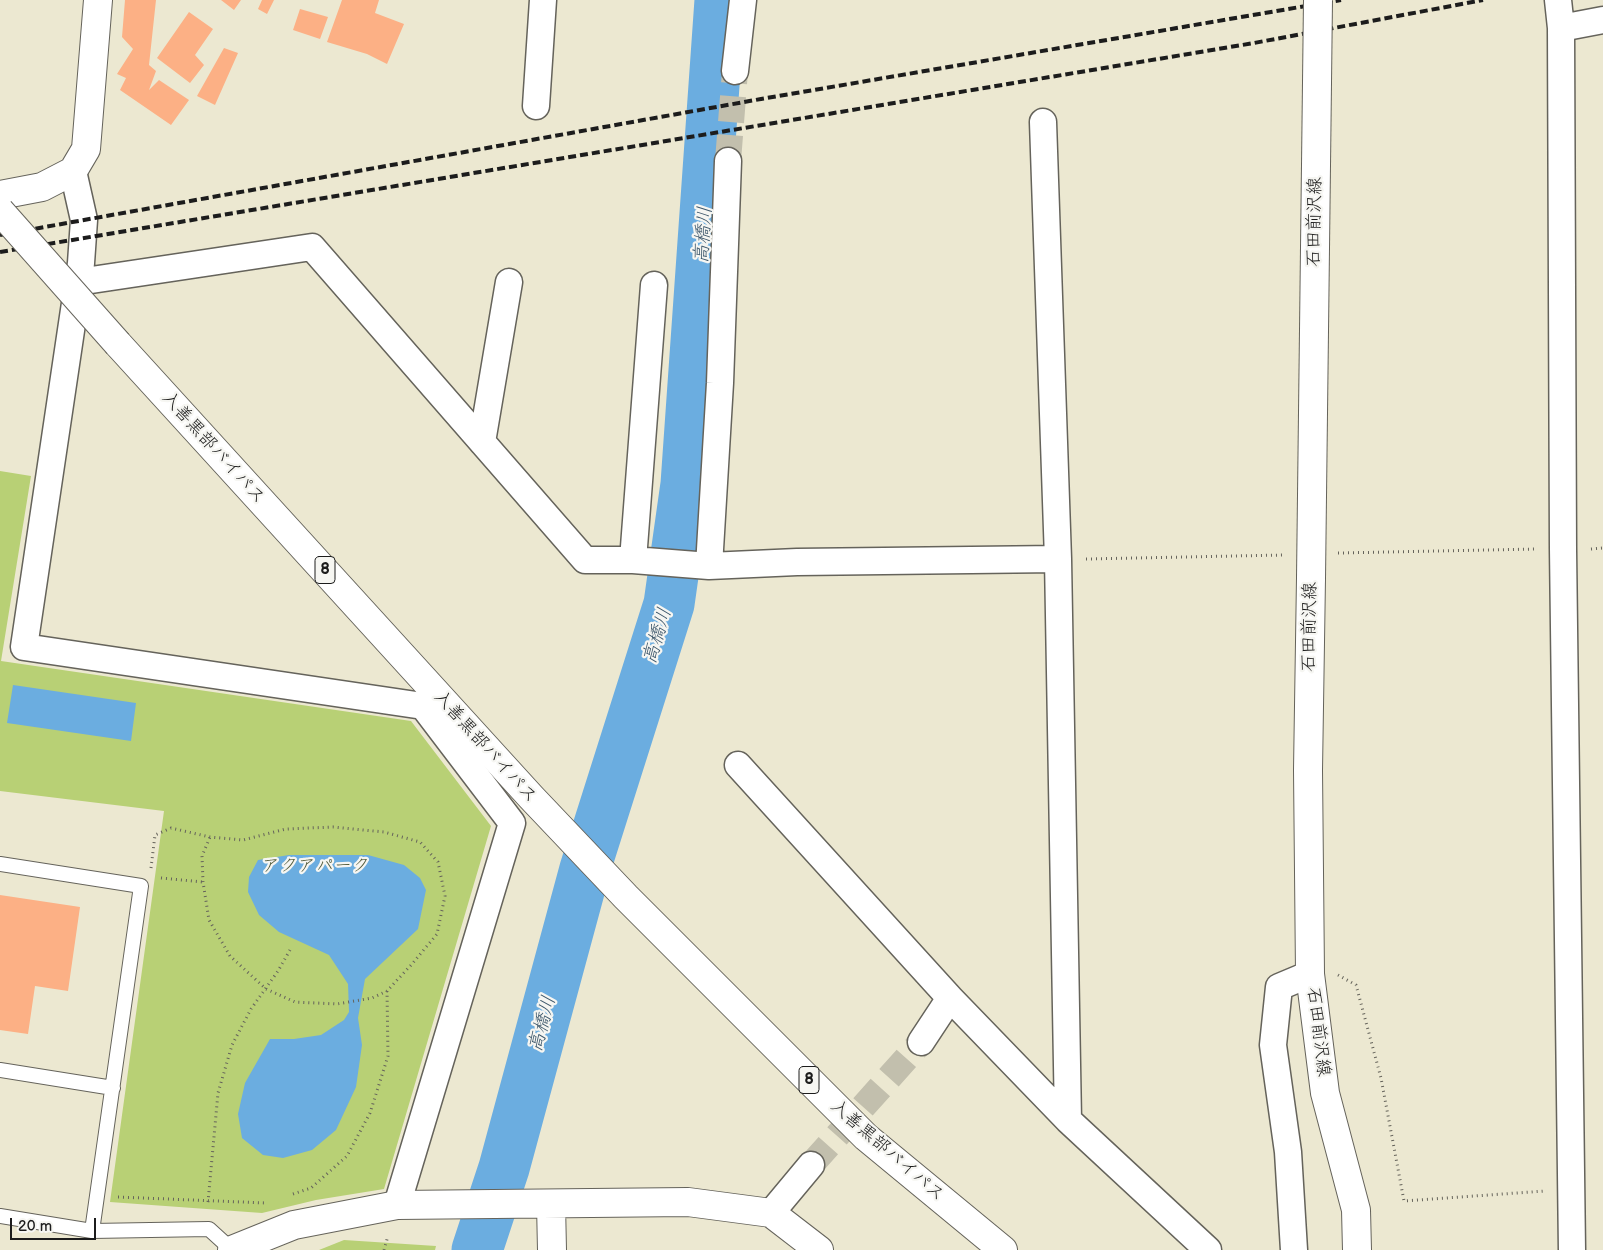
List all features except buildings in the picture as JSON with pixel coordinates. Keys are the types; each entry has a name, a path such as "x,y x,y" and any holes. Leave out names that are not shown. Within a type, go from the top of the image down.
{"main road":[{"path":"0,195 42,187 73,170 86,149 98,0"},
{"name":"石田前沢線","path":"1318,0 1308,770 1310,974 1325,1093 1356,1210 1357,1250"},
{"name":"入善黒部バイパス","path":"0,211 118,344 531,797 626,898 866,1137 1003,1250"},
{"path":"232,1250 294,1225 409,1204 688,1202 771,1212 819,1250"},
{"path":"551,1204 552,1250"}],"street":[{"path":"536,106 542,0"},
{"path":"735,71 743,0"},
{"path":"1558,0 1561,28 1563,549 1572,1250"},
{"path":"1561,28 1603,20"},
{"path":"1043,122 1058,559 1068,1120"},
{"path":"708,566 720,383 728,161"},
{"path":"73,170 84,220 78,282 24,647 423,706 512,823 409,1204"},
{"path":"78,282 312,247 585,560 633,560 708,566 797,562 1058,559"},
{"path":"482,442 509,282"},
{"path":"633,560 654,285"},
{"path":"738,765 950,998 1068,1120 1208,1250"},
{"path":"1294,1250 1288,1152 1273,1045 1279,987 1310,974"},
{"path":"921,1042 950,998"},
{"path":"771,1212 811,1165"}],"lane":[{"path":"0,864 141,886 92,1231"},
{"path":"0,1070 113,1088"},
{"path":"0,1216 92,1231 209,1229 232,1250"}],"path":[{"path":"150,876 155,835 171,828 210,837 243,840 286,830 333,827 384,832 420,842 438,862 445,896 437,934 387,991 372,998 337,1004 295,1002 266,988 230,956 209,920 203,882 202,856 210,837"},
{"path":"158,877 203,882"},
{"path":"208,1202 218,1092 232,1045 251,1009 290,950"},
{"path":"1310,974 1334,973 1356,985 1381,1078 1404,1201 1572,1189"},
{"path":"288,1196 312,1188 347,1156 370,1113 388,1056 387,991"},
{"path":"97,1195 208,1202 264,1204 272,1202"}],"green space":[{"name":"アクアパーク","path":"0,471 31,476 1,661 411,721 491,826 384,1189 316,1200 262,1213 110,1202 164,811 0,791"},
{"path":"344,1240 436,1246 435,1250 319,1250"}],"water":[{"path":"13,685 136,703 131,741 7,723"},
{"path":"289,855 368,855 404,865 420,878 426,890 418,929 365,979 358,1018 362,1045 356,1087 336,1130 312,1150 283,1158 263,1155 242,1138 238,1114 245,1083 270,1039 294,1039 321,1035 344,1020 349,1012 348,984 329,955 279,932 259,915 248,892 249,877 258,860"}],"waterway":[{"name":"高橋川","path":"477,1250 504,1168 585,869 669,604 686,484 720,0"}],"tunnel":[{"path":"728,161 735,71"},
{"path":"811,1165 921,1042"}],"railway":[{"path":"0,235 761,99 1341,0"},
{"path":"0,252 1254,43 1483,0"}]}
